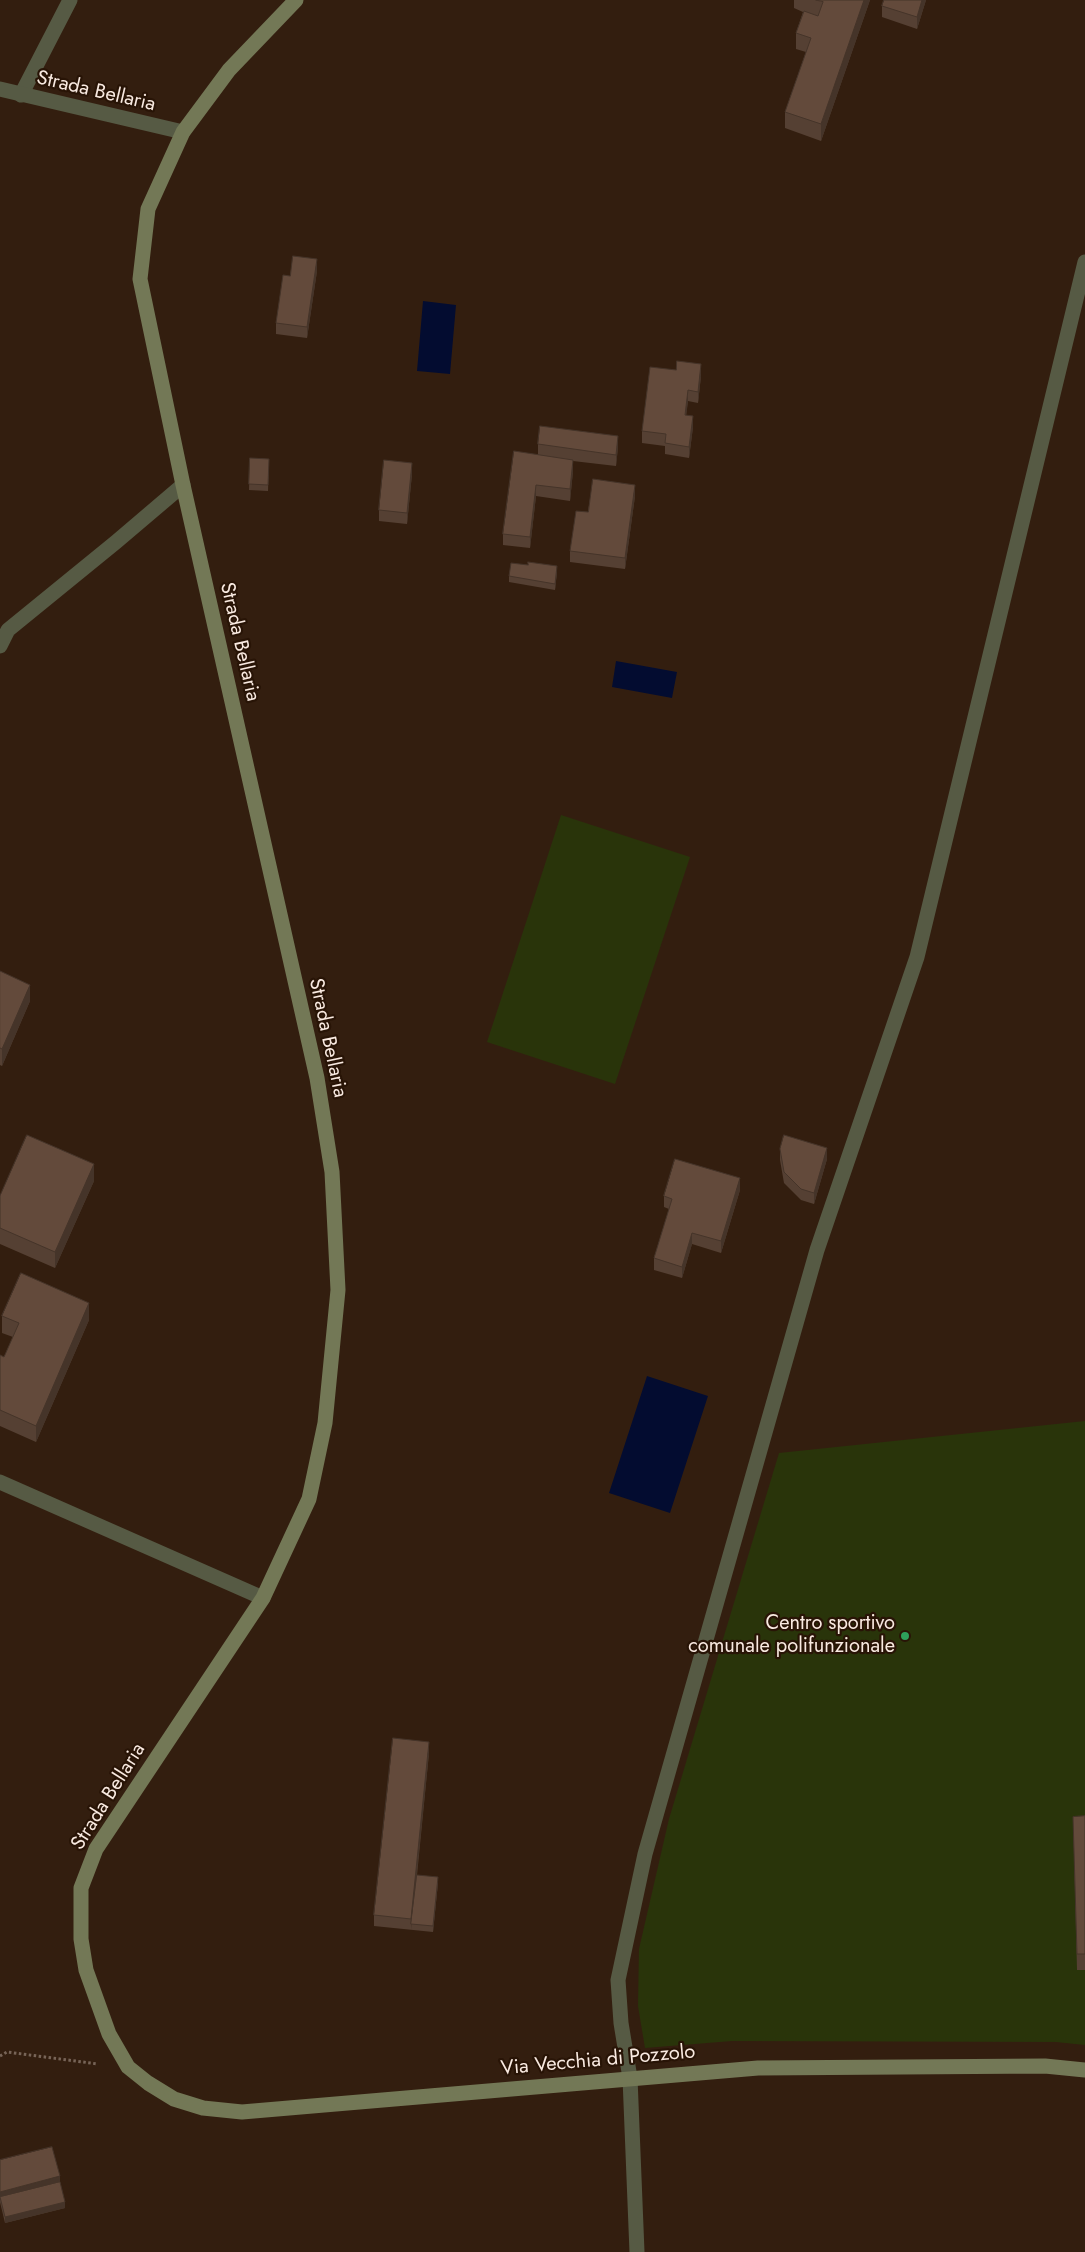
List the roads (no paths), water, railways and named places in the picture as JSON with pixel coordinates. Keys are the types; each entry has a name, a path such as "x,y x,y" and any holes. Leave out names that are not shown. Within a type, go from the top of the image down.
{"street":[{"path":"21,95 70,0"},
{"name":"Strada Bellaria","path":"128,2067 109,2034 86,1970 81,1939 81,1888 96,1849 263,1598 309,1499 325,1423 338,1290 332,1172 317,1078 183,484 140,279 148,209 183,132 229,70 296,0"},
{"name":"Strada Bellaria","path":"0,89 183,132"},
{"path":"637,2252 630,2078 621,2023 618,1980 645,1854 817,1250 917,957 1085,262"},
{"path":"0,646 8,630 116,542 183,484"},
{"path":"0,1482 263,1598"},
{"name":"Via Vecchia di Pozzolo","path":"128,2067 148,2083 174,2099 203,2108 242,2112 758,2068 1045,2066 1085,2070"}],"water":[{"path":"423,301 456,305 450,374 417,371"},
{"path":"616,661 677,672 672,698 612,687"},
{"path":"647,1376 708,1396 670,1513 609,1493"}],"place":[{"name":"Centro sportivo comunale polifunzionale","path":"905,1636"}]}
